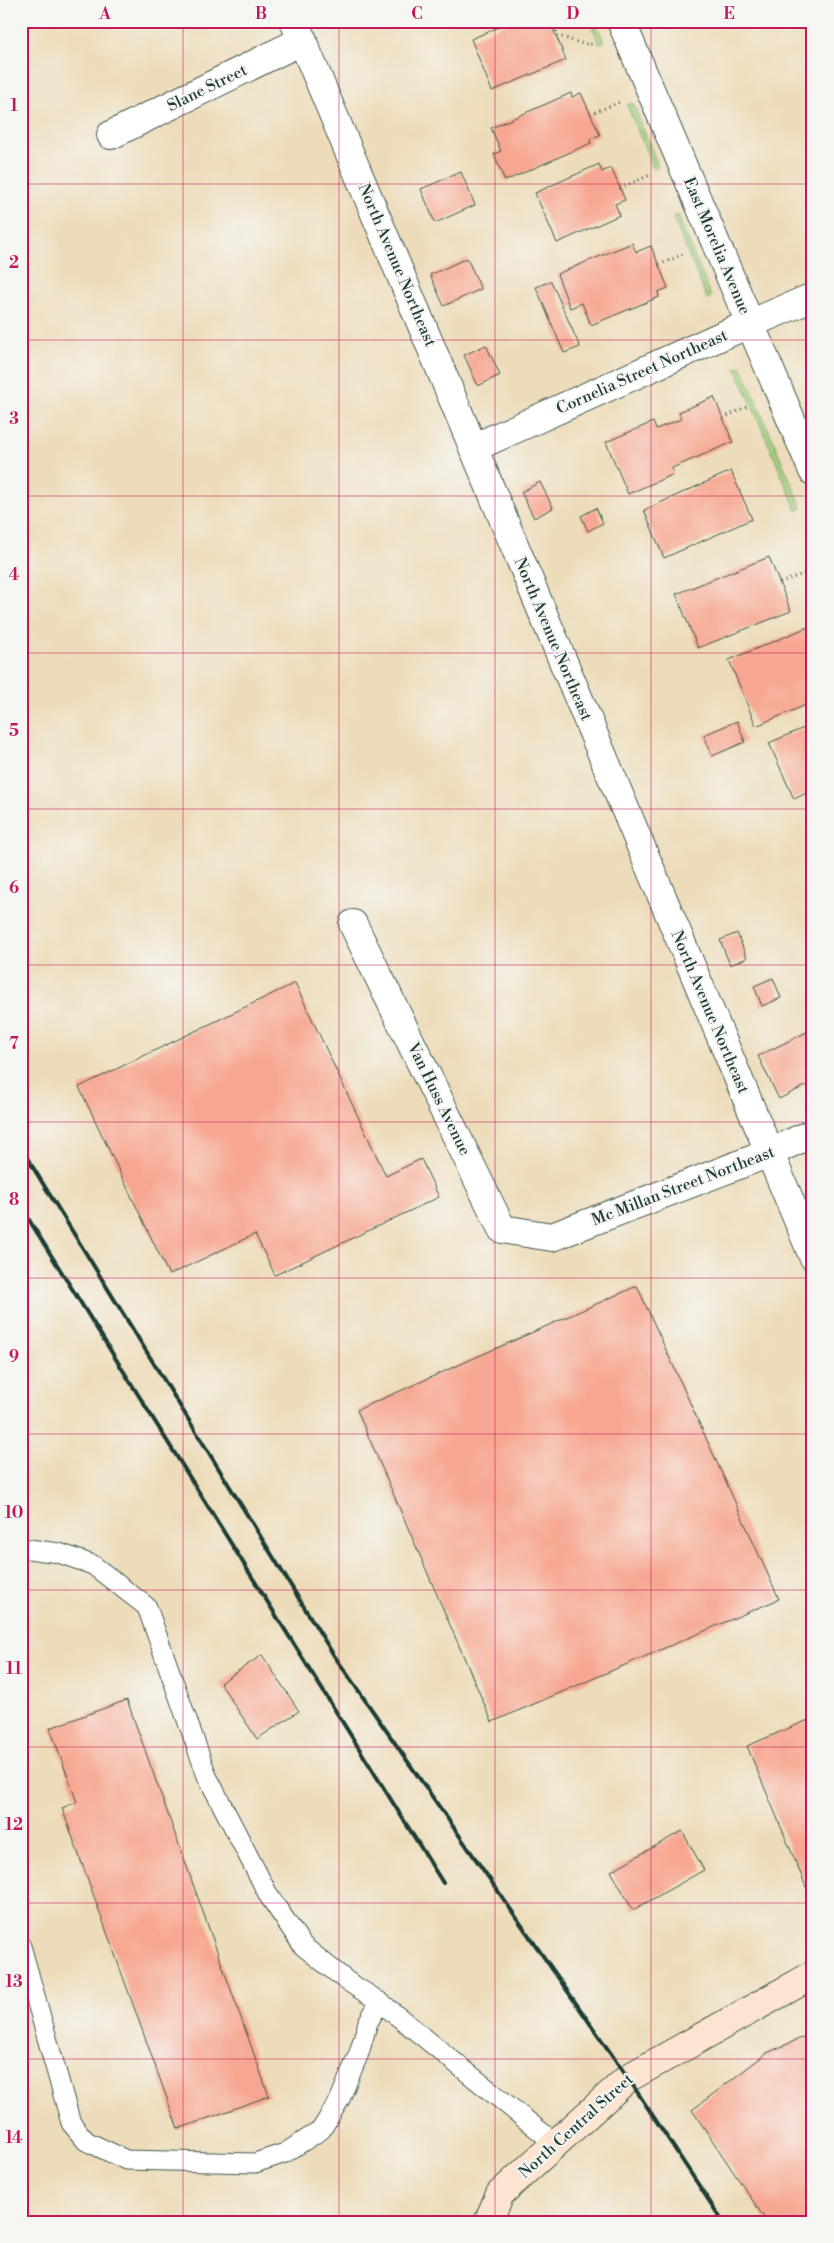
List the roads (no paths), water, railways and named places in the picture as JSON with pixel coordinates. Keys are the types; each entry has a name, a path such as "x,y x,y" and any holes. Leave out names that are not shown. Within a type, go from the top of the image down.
{"main road":[{"name":"North Central Street","path":"488,2222 500,2194 628,2078 813,1975"}],"street":[{"name":"East Morelia Avenue","path":"621,21 813,471"},
{"name":"Slane Street","path":"111,135 299,31"},
{"name":"North Avenue Northeast","path":"299,31 813,1256"},
{"name":"Cornelia Street Northeast","path":"473,448 750,324 813,298"},
{"name":"Van Huss Avenue","path":"353,924 502,1229 552,1237"},
{"name":"Mc Millan Street Northeast","path":"552,1237 769,1153 813,1133"}],"lane":[{"path":"21,1548 59,1553 93,1565 146,1607 207,1776 269,1896 303,1946 347,1981 380,2002 556,2144"},
{"path":"21,1946 71,2122 86,2141 126,2160 255,2163 285,2153 321,2130 340,2099 359,2054 368,2022 380,2002"}],"railway":[{"path":"21,1148 333,1654 628,2078 723,2222"},
{"path":"21,1207 443,1883"}]}
